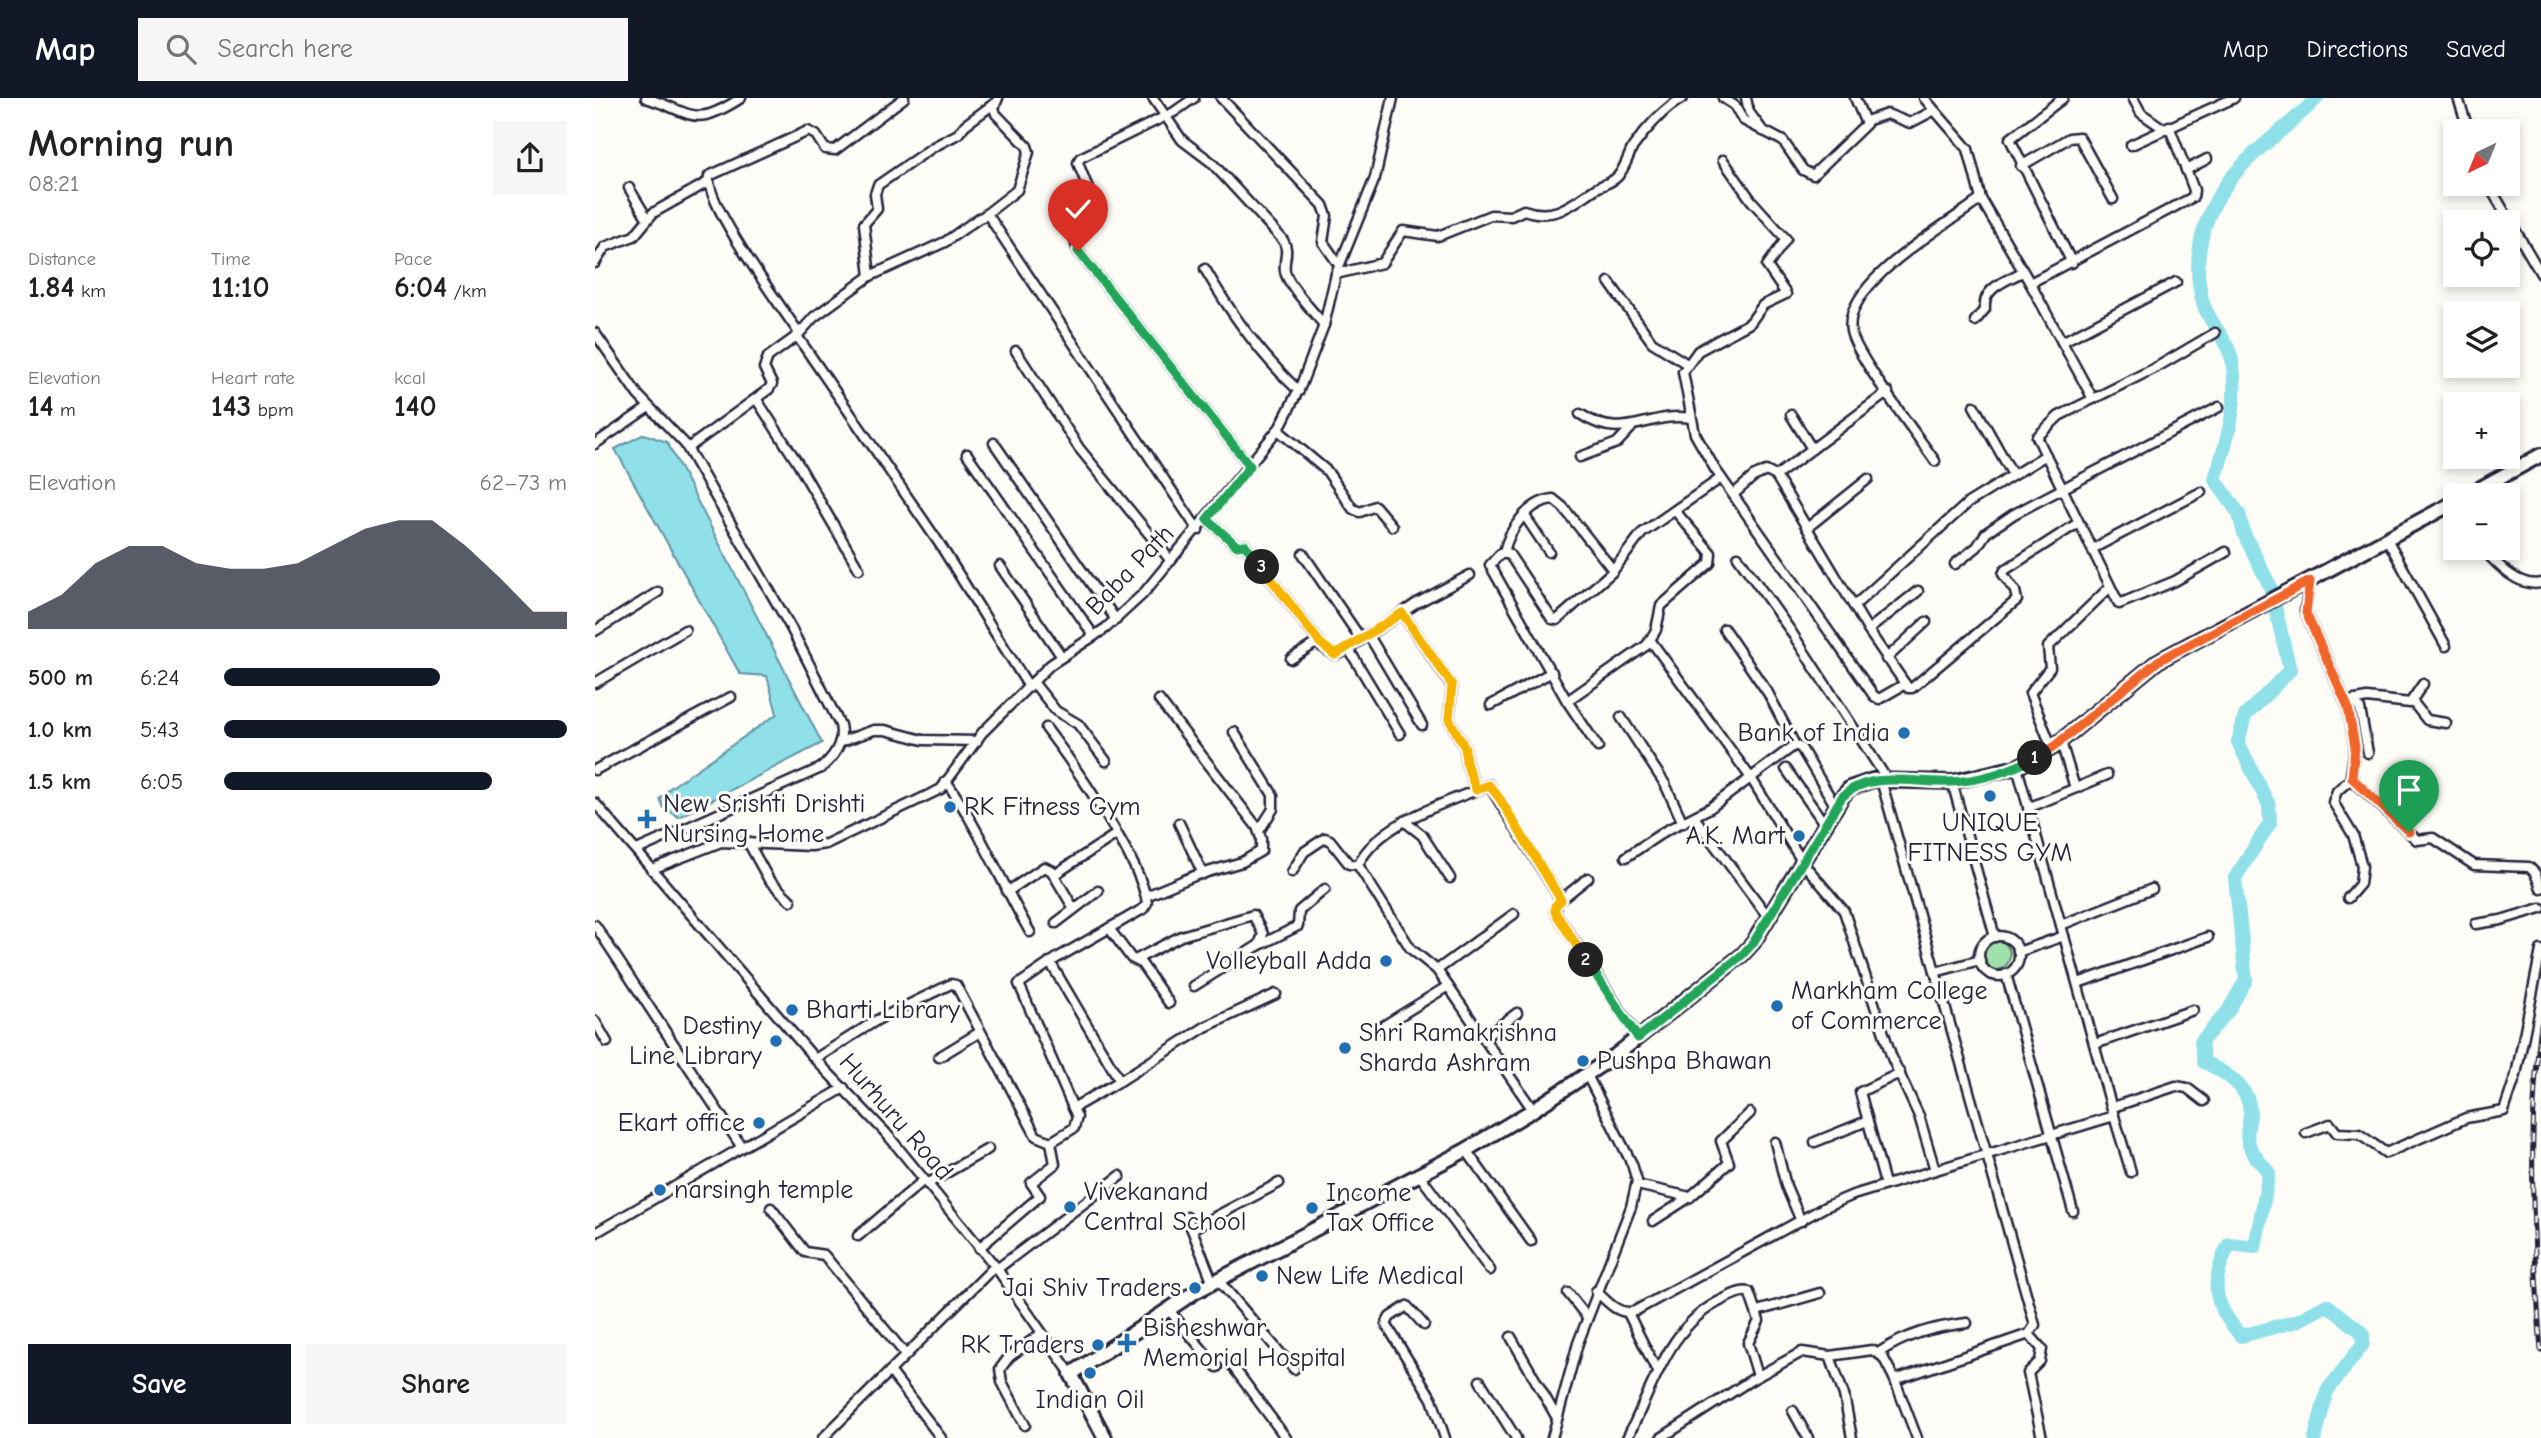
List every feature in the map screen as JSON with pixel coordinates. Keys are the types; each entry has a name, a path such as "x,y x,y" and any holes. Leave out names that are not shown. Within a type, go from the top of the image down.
{"main road":[{"path":"2490,483 2541,455"},
{"path":"1105,1438 1071,1374 1168,1309 1216,1281 1466,1150 1533,1110 1638,1038 1742,955 1769,918 1850,788 1884,780 1952,782 2017,767 2057,745 2158,661 2443,510"}],"street":[{"path":"646,98 701,118 720,111 741,98"},
{"path":"595,263 605,247 634,236 647,218 661,207 708,182 712,173 808,131 816,135 825,149 835,150 904,98"},
{"path":"1153,98 1182,140 1211,162 1283,240 1288,252 1285,266 1287,278 1324,325"},
{"path":"1194,98 1165,116 1080,158 1078,163 1088,188 1084,205 1091,221 1076,237 1076,246 1250,466"},
{"path":"1220,98 1324,205 1327,216 1323,242 1338,270 1382,263 1403,230 1438,236 1494,214 1511,216 1524,210 1535,215 1554,214 1562,207 1577,204 1593,190 1618,177 1636,144 1669,108 1683,98"},
{"name":"Baba Path","path":"652,869 705,846 721,842 811,846 826,844 934,794 977,741 1031,685 1062,657 1116,620 1198,530 1250,466 1278,430 1299,391 1324,325 1338,270 1375,178 1393,98"},
{"path":"1723,98 1734,105 1743,120 1783,141 1803,170 1813,175 1864,128 1866,121 1855,98"},
{"path":"1746,98 1749,112 1764,133"},
{"path":"1924,98 1968,149 1981,199 2093,399"},
{"path":"2063,98 2011,136 2011,149 2072,263"},
{"path":"2030,283 2193,197 2194,190 2167,128 2141,113 2133,98"},
{"path":"2131,145 2234,98"},
{"path":"2458,98 2465,119"},
{"path":"688,448 757,400 772,384 764,368 768,357 798,334 814,317 870,276 945,242 1017,190 1029,152 1027,146 996,114 997,101"},
{"path":"870,276 864,224 877,209 875,194 878,185 933,147 958,134 965,125 997,101"},
{"path":"1866,121 1887,114 1910,123 1933,111"},
{"path":"2021,166 2069,138 2079,137 2113,199"},
{"path":"2186,170 2207,159"},
{"path":"1723,160 1751,200 1786,239 1767,266 1786,294 1763,305 1750,323 1698,351 1687,364 1682,376 1697,439 1721,478 1874,696 1879,699 1905,684"},
{"path":"708,182 739,243 1031,685 1056,711 1078,724 1106,761"},
{"path":"629,188 647,218"},
{"path":"2495,196 2541,274"},
{"path":"1935,461 1853,339 1850,322 1857,300 1879,273 1981,199"},
{"path":"985,215 993,220 1198,530"},
{"path":"1205,269 1246,333 1267,360 1299,391"},
{"path":"1975,321 1985,309 1984,299 1988,292 2022,272"},
{"path":"1609,282 1652,342 1687,364"},
{"path":"2062,342 2176,282"},
{"path":"595,333 638,396 678,433 688,448 791,628 840,725 840,742"},
{"path":"2215,333 2059,416 2038,433 2117,603 2122,604 2175,581 2226,552"},
{"path":"1016,351 1079,448 1171,561"},
{"path":"1776,475 1888,392"},
{"path":"757,400 797,462 859,569"},
{"path":"1973,406 2013,475"},
{"path":"595,444 649,407"},
{"path":"1955,564 1977,547 1986,533 2062,488 2218,407"},
{"path":"1580,414 1596,425 1614,429 1632,427 1668,415 1691,418"},
{"path":"1791,415 1812,449"},
{"path":"1580,457 1617,443 1632,427"},
{"path":"1278,430 1327,471 1353,509 1360,512 1375,506 1392,526"},
{"path":"994,443 1116,620"},
{"path":"967,454 1094,636"},
{"path":"1854,606 1968,503 2046,455"},
{"path":"1734,494 1759,473 1766,471 1776,475 1886,659 1905,684 1912,688 1931,675 2017,600 2015,591 2003,575 2005,570 2078,523"},
{"path":"1503,552 1515,561 1554,620 1580,602 1613,570 1642,533 1721,478"},
{"path":"1807,528 1868,479"},
{"path":"2092,549 2201,492"},
{"path":"1598,747 1567,701 1490,570 1491,563 1503,552 1512,530 1525,516 1541,502 1557,500 1613,570"},
{"path":"1567,701 1651,641 1661,606 1700,575 1711,558 1706,547 1675,512"},
{"path":"1525,516 1549,552"},
{"path":"1207,519 1237,546 1245,545 1320,643 1335,655 1470,575"},
{"path":"2387,539 2446,646"},
{"path":"1303,554 1365,637 1422,725"},
{"path":"1738,558 1790,630 1884,780 1986,1157 2035,1325 2029,1334 1911,1376 1894,1378"},
{"path":"2497,560 2521,580 2531,584 2541,583"},
{"path":"1000,566 1062,657"},
{"path":"2310,581 2306,613 2350,701 2355,747 2352,778 2337,791 2333,802 2353,835 2362,866 2360,884 2348,898"},
{"path":"2075,788 2057,745 2030,693 2050,668 2048,647 2109,588"},
{"path":"1868,630 1918,591"},
{"path":"595,631 658,592"},
{"path":"1402,613 1452,685 1449,719 1465,748 1466,762 1476,790"},
{"path":"1886,659 1926,622"},
{"path":"1724,629 1768,693 1795,745 1801,748 1836,807"},
{"path":"595,684 685,630"},
{"path":"1651,641 1751,778 1803,863 1844,911 1900,1073 1919,1116 1935,1170"},
{"path":"1291,659 1320,643"},
{"path":"1348,648 1400,734"},
{"path":"1491,705 1552,672"},
{"path":"2412,701 2423,684"},
{"path":"595,770 731,697"},
{"path":"1146,896 1258,855 1262,846 1259,831 1160,700"},
{"path":"2350,701 2412,701"},
{"path":"2350,701 2360,709 2368,752"},
{"path":"2412,701 2427,720 2447,723"},
{"path":"1622,717 1665,784 1683,823"},
{"path":"1047,728 1075,766 1146,896 1146,908 1049,962 1020,982 1019,986 1073,1108 1076,1125 1051,1142"},
{"path":"637,850 821,768 840,742 874,730 885,730 923,740 977,741"},
{"path":"1234,733 1273,795 1273,809 1259,831"},
{"path":"1626,857 1665,831 1695,817 1795,745"},
{"path":"2017,767 2131,1172"},
{"path":"1786,769 1825,826"},
{"path":"2028,808 2107,775"},
{"path":"2352,778 2415,839 2435,839 2446,850 2474,865 2529,867 2535,873 2541,888"},
{"path":"946,781 970,817 1030,932"},
{"path":"1952,782 1995,937"},
{"path":"1358,865 1363,857 1403,821 1416,813 1490,786 1561,900"},
{"name":"Hurhuru Road","path":"596,806 637,850 815,1059 844,1088 926,1182 996,1268 1071,1374"},
{"path":"1695,817 1769,918"},
{"path":"1403,821 1422,835 1450,878"},
{"path":"1179,823 1203,874"},
{"path":"1007,892 1044,867 1059,872 1115,835"},
{"path":"1292,872 1304,852 1328,838 1349,864 1358,865"},
{"path":"748,842 769,880 792,901"},
{"path":"1358,865 1411,949 1437,970 1533,1110"},
{"path":"1051,870 1074,909"},
{"path":"1588,878 1555,906 1555,912 1638,1038"},
{"path":"1194,986 1255,948 1298,926 1299,911 1325,889"},
{"path":"2061,925 2152,889"},
{"path":"1056,923 1098,891"},
{"path":"2476,924 2541,908"},
{"path":"1437,970 1514,914"},
{"path":"1137,960 1181,936 1249,915 1255,918 1262,934 1255,948"},
{"path":"595,925 741,1146"},
{"path":"1108,928 1131,958 1137,960 1169,1003"},
{"path":"2018,951 2063,936"},
{"path":"1995,937 2012,941 2018,951 2015,967 2006,974 1990,973 1980,960 1981,948 1995,937"},
{"path":"2078,983 2207,937"},
{"path":"2306,1133 2330,1124 2337,1133 2359,1134 2386,1153 2466,1118 2504,1111 2516,1075 2541,950"},
{"path":"1935,972 1980,960"},
{"path":"1049,962 1120,1080"},
{"path":"2006,974 2073,1211"},
{"path":"815,1059 877,1020 951,984 956,985 1036,1136 1051,1142"},
{"path":"1380,1028 1448,986"},
{"path":"1073,1108 1205,1027 1276,994"},
{"path":"2095,1044 2193,1010"},
{"path":"1485,1037 1517,1013"},
{"path":"595,1021 607,1042"},
{"path":"939,1057 980,1032"},
{"path":"1552,1438 1587,1317 1631,1207 1637,1185 1632,1164 1586,1073"},
{"path":"1885,1184 1867,1121 1862,1089 1900,1073"},
{"path":"1628,1313 1825,1207 1885,1184 2052,1136 2176,1086 2187,1088 2204,1101"},
{"path":"595,1233 844,1088"},
{"path":"1653,1221 1690,1197 1729,1163 1720,1143 1751,1113"},
{"path":"1815,1142 1867,1121"},
{"path":"979,1248 1040,1196 1031,1183 1055,1164 1051,1142"},
{"path":"1775,1142 1801,1221"},
{"path":"858,1236 926,1182 988,1149"},
{"path":"1466,1150 1531,1241"},
{"path":"1418,1173 1490,1270"},
{"path":"823,1438 833,1434 890,1371 996,1268 1120,1176"},
{"path":"1192,1228 1279,1183"},
{"path":"1637,1185 1690,1197"},
{"path":"771,1208 805,1252 824,1255 906,1356"},
{"path":"1187,1217 1216,1281 1294,1369"},
{"path":"1627,1438 1657,1371 1683,1328 1717,1302 1747,1290 1757,1311 1759,1326 1748,1343 1758,1377"},
{"path":"1596,1291 1616,1309 1628,1313 1657,1371"},
{"path":"1568,1293 1587,1317"},
{"path":"1757,1311 1820,1293"},
{"path":"1424,1325 1407,1306 1390,1317 1386,1324 1432,1399 1445,1438"},
{"path":"1168,1309 1217,1367"},
{"path":"1878,1353 1914,1333 1966,1323"},
{"path":"1025,1425 1002,1382 1000,1369 1009,1357 1042,1333"},
{"path":"2029,1334 2042,1349 2040,1361 2028,1373 2042,1438"},
{"path":"1511,1337 1557,1418"},
{"path":"1661,1438 1803,1352 1830,1356 1866,1349 1878,1353 1894,1378 1917,1438"},
{"path":"1830,1356 1844,1395 1852,1438"},
{"path":"1231,1364 1286,1438"},
{"path":"890,1371 941,1438"},
{"path":"1480,1381 1516,1438"},
{"path":"1793,1411 1808,1438"}],"green space":[{"path":"1995,940 2001,941 2009,949 2009,961 2001,969 1995,970 1989,969 1981,961 1980,955 1981,949 1989,941"}],"water":[{"path":"644,434 667,442 822,743 679,817 664,808 660,799 670,788 777,714 767,676 740,674 615,449"}],"waterway":[{"path":"2315,1438 2327,1391 2363,1344 2363,1333 2327,1305 2297,1321 2241,1336 2224,1313 2217,1293 2219,1271 2229,1244 2255,1247 2269,1173 2249,1145 2247,1134 2250,1113 2246,1095 2228,1076 2204,1062 2201,1042 2228,1011 2246,980 2235,878 2270,823 2269,805 2238,742 2245,716 2290,670 2270,586 2244,534 2239,514 2215,479 2231,420 2234,375 2230,352 2203,303 2198,271 2201,240 2219,195 2248,159 2317,98"}],"railway":[{"path":"2541,1024 2533,1147 2534,1228 2541,1351"}],"place":[{"name":"Bank of India","path":"1904,733"},
{"name":"UNIQUE FITNESS GYM","path":"1990,796"},
{"name":"RK Fitness Gym","path":"950,807"},
{"name":"New Srishti Drishti Nursing Home","path":"647,819"},
{"name":"A.K. Mart","path":"1799,836"},
{"name":"Volleyball Adda","path":"1386,961"},
{"name":"Markham College of Commerce","path":"1777,1006"},
{"name":"Bharti Library","path":"792,1010"},
{"name":"Destiny Line Library","path":"776,1041"},
{"name":"Shri Ramakrishna Sharda Ashram","path":"1345,1048"},
{"name":"Pushpa Bhawan","path":"1583,1061"},
{"name":"Ekart office","path":"759,1123"},
{"name":"narsingh temple","path":"660,1190"},
{"name":"Vivekanand Central School","path":"1070,1207"},
{"name":"Income Tax Office","path":"1312,1208"},
{"name":"New Life Medical","path":"1262,1276"},
{"name":"Jai Shiv Traders","path":"1195,1288"},
{"name":"Bisheshwar Memorial Hospital","path":"1127,1343"},
{"name":"RK Traders","path":"1098,1345"},
{"name":"Indian Oil","path":"1090,1373"}],"route":[{"path":"1078,251 1250,466 1207,519 1237,546 1245,545 1308,623 1320,643 1335,655 1402,613 1425,642 1452,685 1447,713 1465,748 1466,762 1476,790 1489,785 1500,799 1544,876 1561,900 1555,906 1555,912 1638,1038 1742,955 1753,943 1850,788 1873,780 1952,782 1976,779 2017,767 2052,748 2158,661 2310,581 2306,613 2316,630 2348,707 2355,747 2352,778 2383,811 2409,832"}]}
